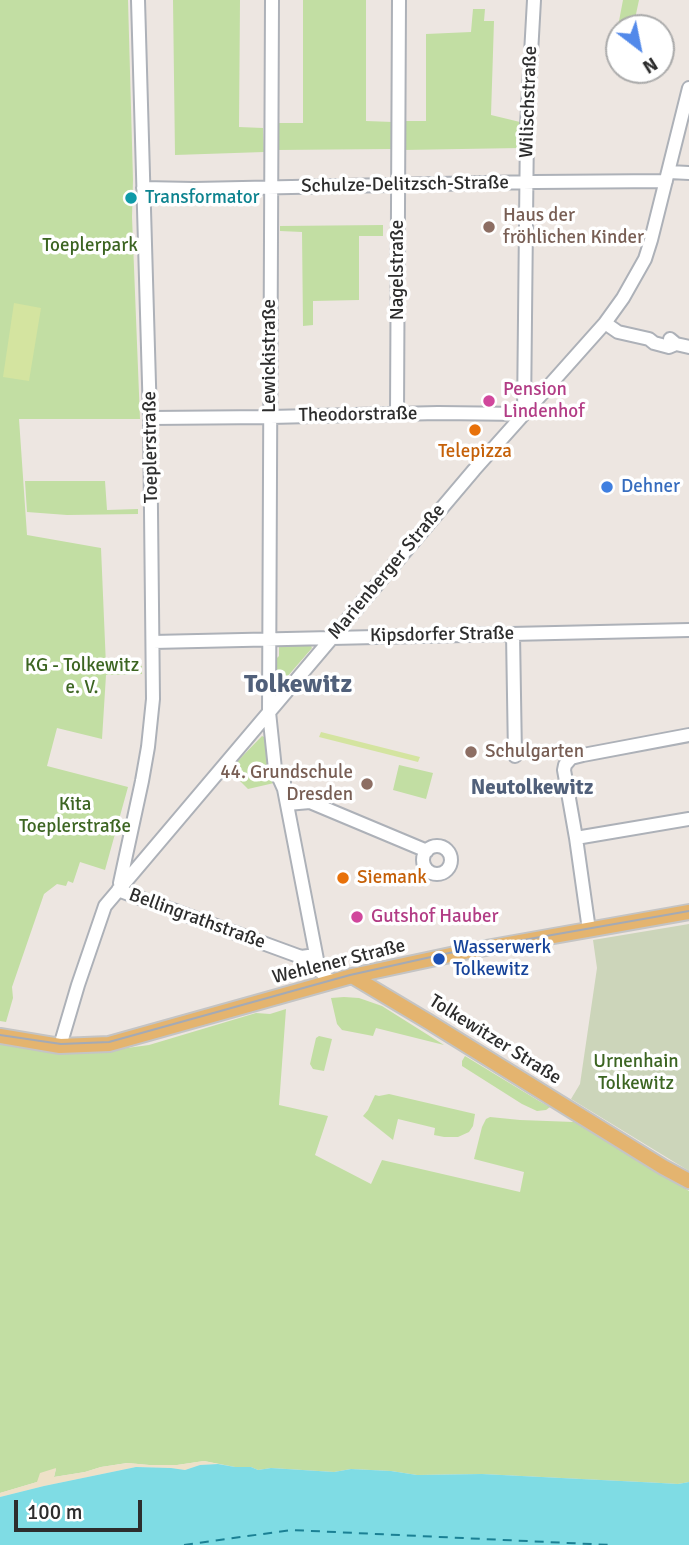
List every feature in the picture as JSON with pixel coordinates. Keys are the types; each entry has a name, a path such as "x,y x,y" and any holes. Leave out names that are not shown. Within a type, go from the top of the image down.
{"main road":[{"name":"Wehlener Straße","path":"0,1036 60,1046 123,1041 334,980 446,956 689,912"},
{"name":"Tolkewitzer Straße","path":"352,976 689,1181"}],"street":[{"name":"Toeplerstraße","path":"118,890 142,781 153,699 150,418 138,0"},
{"name":"Lewickistraße","path":"272,0 269,712 275,769 284,789 316,955"},
{"name":"Nagelstraße","path":"397,414 399,0"},
{"name":"Wilischstraße","path":"524,414 527,126 534,0"},
{"name":"Marienberger Straße","path":"60,1046 106,906 118,890 474,470 605,323 623,298 645,259 689,88"},
{"name":"Schulze-Delitzsch-Straße","path":"143,188 526,183 689,173"},
{"path":"605,323 618,332 649,339 654,343 669,347 676,344 689,347"},
{"name":"Theodorstraße","path":"150,418 524,414"},
{"name":"Kipsdorfer Straße","path":"153,642 689,630"},
{"path":"513,634 515,756"},
{"path":"589,930 565,765 571,758 689,736"},
{"path":"287,804 310,802 427,850"},
{"path":"576,838 689,819"},
{"name":"Bellingrathstraße","path":"118,890 301,957 316,955"},
{"path":"316,955 319,970 330,980 334,980"}],"green space":[{"path":"0,0 128,0 132,217 140,419 19,419 27,535 101,548 106,666 142,666 142,674 106,675 102,739 57,728 47,766 128,787 105,870 80,862 73,883 68,881 66,886 57,884 44,894 12,987 13,998 6,1022 0,1021"},
{"path":"173,0 240,0 239,127 263,128 264,152 175,155"},
{"path":"303,0 366,0 366,121 393,122 393,149 275,150 275,123 303,123"},
{"path":"623,0 639,0 636,14 620,14"},
{"path":"473,9 485,9 484,21 494,21 491,115 520,122 520,148 403,150 403,121 426,121 426,34 471,32"},
{"path":"383,225 383,236 359,236 359,300 313,301 313,325 303,326 302,232 280,231 280,226"},
{"path":"14,303 41,308 29,381 3,377"},
{"path":"25,481 105,481 107,510 138,509 138,514 67,515 27,512"},
{"path":"285,644 310,644 312,648 280,685 277,685 275,683 279,647"},
{"path":"321,732 420,757 418,762 319,737"},
{"path":"262,736 274,783 248,789 229,770"},
{"path":"399,765 433,773 426,799 393,790"},
{"name":"Urnenhain Tolkewitz","path":"689,924 689,1171 571,1099 580,1084 597,968 593,940"},
{"path":"331,998 359,998 382,1006 444,1045 376,1028 373,1036 342,1030 337,1024"},
{"path":"286,1009 279,1105 328,1116 315,1155 371,1184 382,1160 520,1192 524,1172 474,1159 482,1127 490,1117 574,1122 689,1191 689,1482 678,1484 482,1474 417,1475 351,1469 334,1472 271,1468 258,1470 204,1461 177,1465 127,1463 54,1477 56,1469 37,1482 0,1493 0,1043 70,1054 90,1053 149,1045 256,1013 270,1014"},
{"path":"319,1036 332,1039 324,1071 313,1069 310,1064 316,1038"},
{"path":"465,1056 550,1107 537,1111 522,1104 462,1066"},
{"path":"389,1094 475,1114 473,1126 469,1132 458,1137 444,1137 434,1135 435,1128 398,1119 393,1140 363,1116 375,1095"}],"sand":[{"path":"204,1461 218,1464 200,1465 185,1470 136,1467 0,1497 0,1493 37,1482 40,1473 56,1468 54,1477 128,1463 177,1465"}],"water":[{"path":"218,1464 258,1470 271,1468 334,1472 351,1469 417,1475 482,1474 678,1484 689,1482 689,1545 0,1545 0,1497 136,1467 185,1470 200,1465"}],"ferry route":[{"path":"184,1545 291,1530 611,1545"}],"tram line":[{"path":"0,1035 61,1044 109,1042 350,975 449,953 689,911"}],"place":[{"name":"Transformator","path":"131,198"},
{"name":"Haus der fröhlichen Kinder","path":"489,227"},
{"name":"Pension Lindenhof","path":"489,401"},
{"name":"Telepizza","path":"475,430"},
{"name":"Dehner","path":"607,487"},
{"name":"Schulgarten","path":"471,752"},
{"name":"44. Grundschule Dresden","path":"367,784"},
{"name":"Siemank","path":"343,878"},
{"name":"Gutshof Hauber","path":"357,917"},
{"name":"Wasserwerk Tolkewitz","path":"439,959"}],"district":[{"name":"Tolkewitz","path":"298,685"},
{"name":"Neutolkewitz","path":"532,788"}],"park label":[{"name":"Toeplerpark","path":"90,246"},
{"name":"KG - Tolkewitz e. V.","path":"82,677"},
{"name":"Kita Toeplerstraße","path":"75,816"}]}
